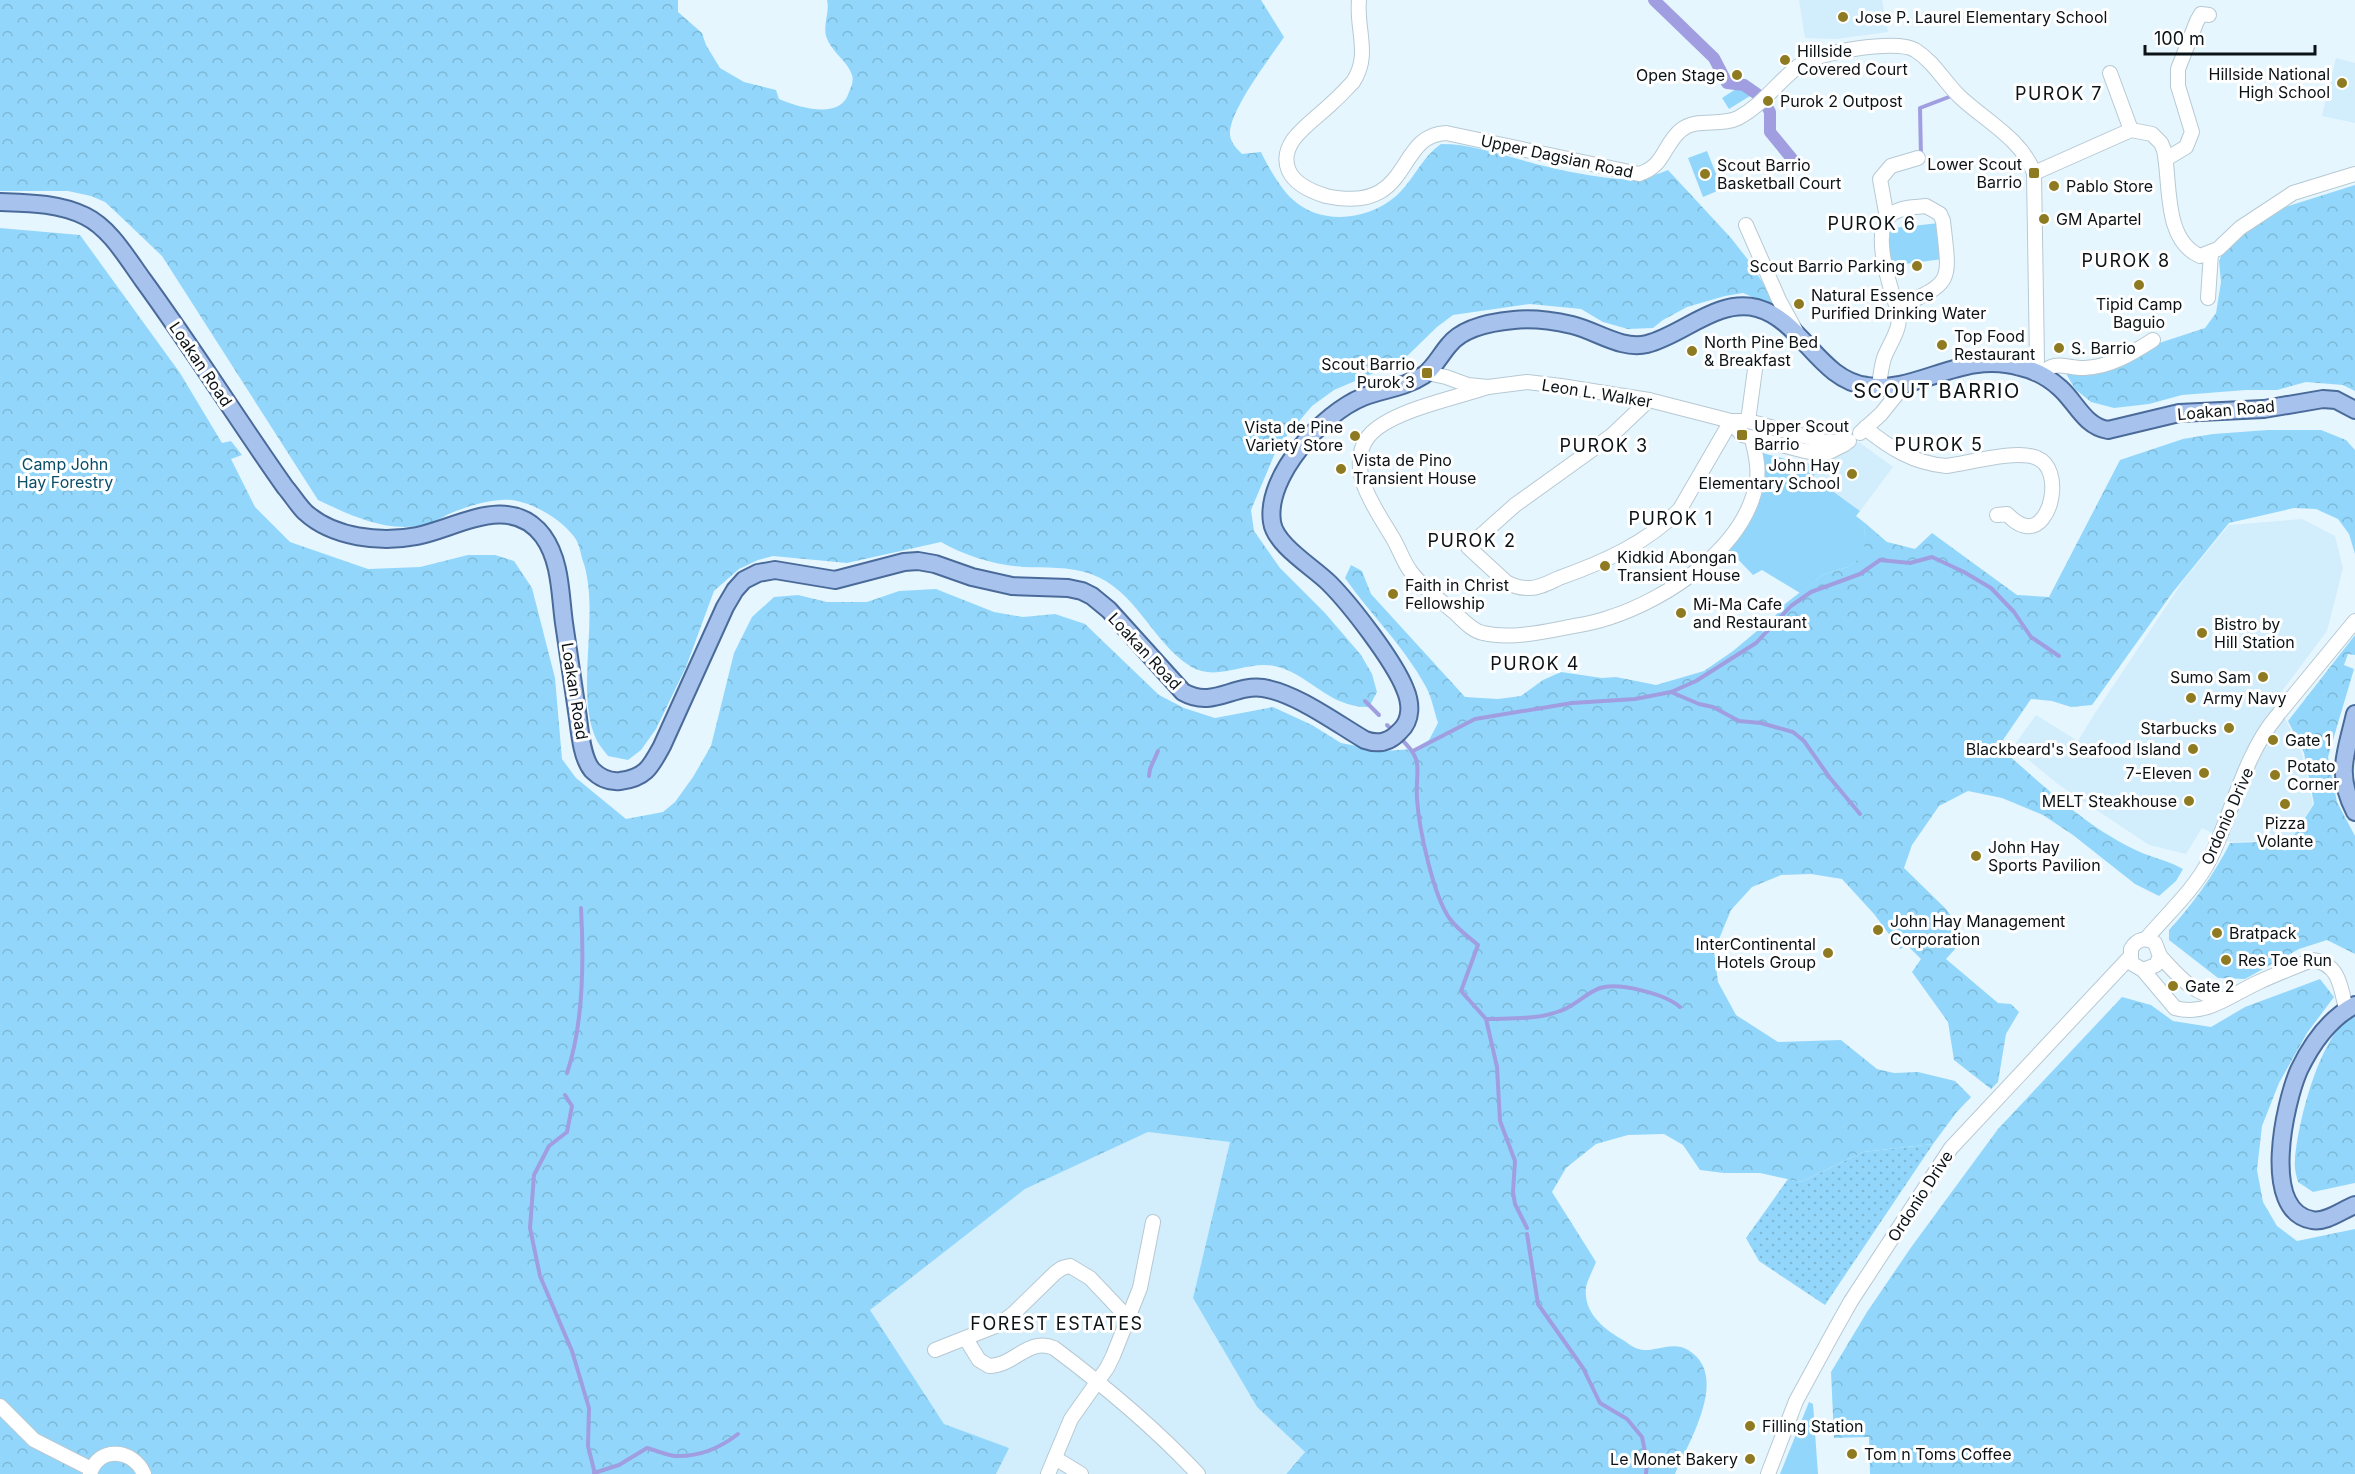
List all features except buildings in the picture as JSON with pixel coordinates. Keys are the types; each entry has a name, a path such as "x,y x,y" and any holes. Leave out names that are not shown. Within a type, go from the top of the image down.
{"main road":[{"name":"Loakan Road","path":"0,202 41,204 66,209 87,216 100,226 162,306 285,487 305,512 323,524 357,536 391,539 418,536 485,515 504,514 518,518 542,535 556,566 580,738 591,768 601,777 611,781 634,779 651,766 725,607 744,580 758,573 775,570 836,580 904,562 935,564 972,577 1011,586 1082,591 1109,610 1183,692 1193,698 1203,699 1261,688 1288,696 1365,740 1382,743 1396,735 1408,718 1410,709 1406,691 1397,673 1360,620 1330,584 1281,540 1272,525 1272,513 1280,479 1306,439 1330,416 1364,397 1400,388 1427,373 1456,336 1486,325 1515,320 1547,321 1573,325 1627,345 1646,344 1705,317 1726,309 1744,306 1758,308 1774,315 1798,335 1823,361 1846,379 1866,386 1905,384 1958,367 1982,363 2017,366 2038,374 2061,388 2093,424 2108,430 2179,413 2264,409 2324,399 2336,400 2355,410"},
{"path":"2355,714 2342,771 2344,784 2355,812"},
{"path":"2350,1007 2320,1036 2298,1071 2284,1122 2281,1168 2282,1183 2290,1204 2305,1218 2314,1221 2326,1219 2355,1205"}],"street":[{"name":"Upper Dagsian Road","path":"1359,0 1362,65 1358,74 1333,102 1306,125 1287,150 1286,160 1289,171 1304,186 1321,194 1356,199 1382,192 1425,139 1438,133 1639,174 1651,171 1660,161 1673,138 1687,126 1736,119 1758,105 1801,64 1820,56 1887,44 1914,49 1927,60 1958,95 2022,151 2034,173"},
{"path":"2166,159 2186,147 2192,132 2178,86 2178,69 2201,14 2209,15"},
{"path":"2110,74 2131,130"},
{"path":"2153,340 2127,357 2107,364 2082,368 2053,365 2038,374 2034,173 2131,130 2145,131 2157,137 2161,142 2166,159 2173,217 2179,238 2191,252 2199,256 2211,253 2240,228 2294,193 2355,174"},
{"path":"1887,218 1880,179 1891,166 1918,158"},
{"path":"1879,387 1881,369 1898,322 1887,278 1882,241 1883,224 1887,218 1900,210 1926,206 1940,214 1943,221 1948,265 1942,284 1896,308"},
{"path":"1746,225 1779,300 1798,335"},
{"path":"2208,298 2211,253"},
{"path":"1748,421 1756,362"},
{"name":"Leon L. Walker","path":"1427,373 1468,385 1488,387 1527,382 1648,400 1731,421 1748,421 1826,442 1849,441"},
{"name":"Leon L. Walker","path":"1731,421 1742,435 1752,439 1818,453 1829,452 1849,441 1881,414 1905,384"},
{"path":"1488,387 1423,407 1377,427 1364,444 1360,464 1367,492 1409,570 1464,621 1481,633 1494,635 1545,633 1610,618 1682,582 1725,545 1747,509 1757,482 1758,472 1752,439"},
{"path":"1648,400 1611,436 1515,505 1468,547 1506,582 1513,586 1531,589 1613,557 1638,543 1680,509 1731,421"},
{"path":"1865,428 1902,455 1935,465 1946,466 2019,455 2038,458 2046,463 2053,484 2049,506 2042,518 2036,524 2028,527 2018,524 2007,514 1997,515"},
{"name":"Ordonio Drive","path":"1768,1474 1796,1401 1833,1333 1851,1301 1951,1148 2129,958 2133,945 2146,939 2196,880 2208,862 2256,749 2278,714 2355,621"},
{"path":"2146,939 2151,940 2158,947 2160,956 2179,978 2202,995 2229,999"},
{"path":"2143,970 2152,968 2159,961 2160,956"},
{"path":"2129,958 2134,966 2143,970 2175,1008 2195,1011 2229,999 2256,983 2312,960 2329,965 2335,971 2350,1007"},
{"path":"1048,1474 1071,1419 1113,1356 1144,1270 1153,1222"},
{"path":"935,1350 998,1325 1013,1314 1054,1273 1070,1266 1090,1278 1127,1317"},
{"path":"966,1339 979,1360 989,1366 999,1365 1029,1347 1046,1344 1054,1348 1149,1424 1198,1474"},
{"path":"0,1406 23,1432 34,1440 91,1471 97,1461 106,1455 115,1453 125,1454 134,1459 144,1474"},
{"path":"1055,1458 1081,1474"}],"shaded area":[{"name":"Jose P. Laurel Elementary School","path":"1799,0 1882,0 1888,32 1836,39 1805,38"},
{"name":"Hillside National High School","path":"2336,58 2355,63 2355,123 2322,116"},
{"name":"John Hay Elementary School","path":"1859,442 1893,467 1860,511 1813,477 1820,467"},
{"path":"2302,519 2335,536 2343,568 2327,631 2276,699 2302,754 2313,804 2290,840 2230,842 2202,828 2186,854 2149,845 2059,785 2013,747 2036,715 2078,741 2183,581 2229,525"},
{"path":"1148,1132 1230,1142 1193,1298 1257,1407 1305,1452 1285,1474 996,1474 1008,1448 944,1424 870,1310 1025,1189"}],"green space":[{"path":"0,0 678,0 678,12 702,33 706,45 720,68 744,82 776,90 779,99 807,108 828,109 844,101 853,79 847,65 831,47 826,36 827,0 1261,0 1284,37 1243,99 1231,125 1230,135 1236,148 1242,154 1261,152 1283,189 1303,207 1316,213 1344,217 1371,211 1396,196 1428,156 1441,144 1471,147 1561,170 1609,178 1641,178 1668,170 1731,238 1749,261 1779,308 1743,293 1687,307 1653,328 1628,329 1603,322 1581,309 1530,304 1453,315 1437,327 1402,361 1334,390 1312,406 1278,446 1251,510 1254,531 1280,568 1325,613 1361,655 1372,674 1377,692 1369,707 1342,702 1298,676 1274,666 1253,666 1221,672 1200,671 1177,656 1120,592 1091,574 1074,570 1012,566 991,562 960,552 941,542 847,563 773,556 739,569 714,591 686,667 656,729 641,750 628,760 608,756 597,741 590,722 587,679 590,608 588,585 577,541 561,523 531,505 501,500 467,507 427,524 395,527 369,521 318,500 162,256 105,202 91,196 68,191 0,191"},
{"path":"1739,87 1744,88 1750,96 1729,109 1722,98"},
{"name":"Scout Barrio Basketball Court","path":"1707,151 1722,189 1703,197 1688,158"},
{"path":"2355,185 2355,391 2343,385 2306,382 2277,390 2182,395 2149,404 2114,408 2091,402 2075,389 2064,370 2087,374 2105,372 2147,347 2205,328 2216,313 2221,282 2219,261 2226,245 2276,210"},
{"path":"1939,223 1943,259 1889,266 1885,229"},
{"name":"Camp John Hay Forestry","path":"0,228 80,235 180,373 222,443 231,441 242,455 231,459 255,507 290,542 368,569 420,567 468,555 495,555 514,561 532,588 555,678 562,759 576,778 626,819 663,812 675,802 693,777 711,746 734,653 752,617 774,597 798,595 827,602 867,602 899,591 936,589 994,612 1023,617 1055,614 1085,624 1159,695 1184,708 1215,718 1273,707 1312,725 1341,743 1383,751 1414,749 1429,740 1438,723 1428,691 1417,672 1398,644 1345,578 1351,565 1362,571 1371,594 1465,697 1498,699 1521,696 1543,680 1561,672 1602,678 1616,677 1656,685 1704,671 1733,651 1776,615 1785,604 1822,575 1848,567 1863,555 1865,523 1887,542 1915,549 1932,533 2017,595 2049,597 2120,460 2183,439 2213,434 2268,430 2321,430 2346,440 2355,450 2355,554 2349,534 2338,519 2316,509 2294,508 2229,523 2173,592 2092,705 2071,707 2052,701 2031,699 2003,740 2006,753 2086,820 2121,843 2183,869 2176,881 2159,896 2135,884 2073,835 2043,815 2002,798 1968,791 1939,806 1912,845 1904,868 1956,922 1955,949 1946,959 1998,1003 2011,1004 2019,1012 2006,1034 1998,1082 1991,1089 1954,1060 1948,1022 1912,972 1921,959 1907,945 1900,949 1874,914 1842,879 1811,874 1781,875 1752,887 1731,910 1714,951 1718,982 1736,1015 1778,1042 1841,1040 1877,1069 1894,1073 1918,1072 1955,1081 1971,1097 1933,1144 1863,1152 1801,1182 1760,1173 1700,1170 1683,1145 1664,1134 1628,1135 1596,1144 1566,1168 1552,1192 1596,1262 1586,1287 1591,1312 1609,1331 1637,1348 1650,1350 1675,1346 1688,1350 1700,1361 1706,1376 1706,1392 1702,1410 1675,1474 1286,1474 1305,1452 1257,1407 1193,1298 1230,1142 1148,1132 1025,1189 870,1310 944,1424 1009,1448 996,1474 0,1474"},
{"path":"1762,453 1786,459 1782,472 1796,476 1801,461 1808,463 1817,471 1813,477 1860,511 1856,516 1865,523 1864,555 1848,567 1822,575 1800,593 1762,570 1753,575 1728,549 1760,487 1765,472"},
{"path":"2355,635 2355,655 2348,654 2344,665 2354,669 2328,757 2337,802 2355,836 2355,954 2327,940 2299,949 2245,979 2218,978 2169,940 2169,930 2202,889 2230,843 2290,841 2314,804 2304,753 2288,721"},
{"path":"2320,979 2334,997 2307,1033 2279,1083 2262,1126 2257,1170 2263,1202 2277,1226 2297,1241 2355,1229 2355,1474 1870,1474 1869,1437 1834,1438 1831,1372 1867,1312 1912,1246 1998,1129 2122,997 2151,1005 2173,1021 2211,1027 2245,1007"},
{"path":"2355,1013 2355,1183 2313,1192 2298,1182 2295,1171 2301,1123 2321,1058 2342,1023"},
{"path":"1933,1144 1825,1305 1759,1261 1746,1238 1788,1179 1801,1182 1863,1152"},
{"path":"1809,1402 1813,1404 1818,1474 1780,1474"}],"waterway":[{"path":"1654,0 1714,58 1727,83 1744,85 1757,94"},
{"path":"1921,157 1920,108 1954,95"},
{"path":"1764,101 1770,112 1770,132 1798,166"},
{"path":"1413,751 1475,719 1572,703 1635,699 1671,692 1696,681 1756,643 1791,606 1811,592 1860,574 1880,560 1910,563 1932,557 1964,572 1991,588 2014,612 2031,637 2059,656"},
{"path":"1671,692 1699,704 1713,707 1739,721 1761,723 1793,732 1804,741 1830,778 1860,814"},
{"path":"1365,701 1379,715"},
{"path":"1387,725 1393,731"},
{"path":"1399,737 1416,759 1417,799 1421,827 1438,895 1453,923 1478,945 1461,991 1486,1019 1497,1067 1500,1121 1515,1161 1513,1192 1515,1204 1527,1228"},
{"path":"1149,776 1158,751"},
{"path":"567,1073 577,1034 582,992 581,908"},
{"path":"1486,1019 1524,1018 1551,1014 1571,1006 1595,990 1608,987 1642,990 1680,1007"},
{"path":"565,1095 572,1106 567,1132 549,1146 534,1175 530,1228 540,1276 572,1351 589,1408 588,1446 595,1474"},
{"path":"1527,1234 1538,1304 1583,1368 1600,1403 1627,1419 1642,1437 1647,1461 1646,1474"},
{"path":"594,1473 619,1465 647,1448 668,1455 692,1455 716,1447 738,1434"}],"place":[{"name":"Jose P. Laurel Elementary School","path":"1843,17"},
{"name":"Hillside Covered Court","path":"1785,60"},
{"name":"Open Stage","path":"1737,75"},
{"name":"Hillside National High School","path":"2342,83"},
{"name":"Purok 2 Outpost","path":"1768,101"},
{"name":"Lower Scout Barrio","path":"2034,173"},
{"name":"Scout Barrio Basketball Court","path":"1705,174"},
{"name":"Pablo Store","path":"2054,186"},
{"name":"GM Apartel","path":"2044,219"},
{"name":"Scout Barrio Parking","path":"1917,266"},
{"name":"Tipid Camp Baguio","path":"2139,285"},
{"name":"Natural Essence Purified Drinking Water","path":"1799,304"},
{"name":"Top Food Restaurant","path":"1942,345"},
{"name":"S. Barrio","path":"2059,348"},
{"name":"North Pine Bed & Breakfast","path":"1692,351"},
{"name":"Scout Barrio Purok 3","path":"1427,373"},
{"name":"Upper Scout Barrio","path":"1742,435"},
{"name":"Vista de Pine Variety Store","path":"1355,436"},
{"name":"Vista de Pino Transient House","path":"1341,469"},
{"name":"John Hay Elementary School","path":"1852,474"},
{"name":"Kidkid Abongan Transient House","path":"1605,566"},
{"name":"Faith in Christ Fellowship","path":"1393,594"},
{"name":"Mi-Ma Cafe and Restaurant","path":"1681,613"},
{"name":"Bistro by Hill Station","path":"2202,633"},
{"name":"Sumo Sam","path":"2263,677"},
{"name":"Army Navy","path":"2191,698"},
{"name":"Starbucks","path":"2229,728"},
{"name":"Gate 1","path":"2273,740"},
{"name":"Blackbeard's Seafood Island","path":"2193,749"},
{"name":"7-Eleven","path":"2204,773"},
{"name":"Potato Corner","path":"2275,775"},
{"name":"MELT Steakhouse","path":"2189,801"},
{"name":"Pizza Volante","path":"2285,804"},
{"name":"John Hay Sports Pavilion","path":"1976,856"},
{"name":"John Hay Management Corporation","path":"1878,930"},
{"name":"Bratpack","path":"2217,933"},
{"name":"InterContinental Hotels Group","path":"1828,953"},
{"name":"Res Toe Run","path":"2226,960"},
{"name":"Gate 2","path":"2173,986"},
{"name":"Filling Station","path":"1750,1426"},
{"name":"Tom n Toms Coffee","path":"1852,1454"},
{"name":"Le Monet Bakery","path":"1750,1459"}],"district":[{"name":"PUROK 7","path":"2059,93"},
{"name":"PUROK 6","path":"1872,223"},
{"name":"PUROK 8","path":"2126,260"},
{"name":"SCOUT BARRIO","path":"1937,391"},
{"name":"PUROK 5","path":"1939,444"},
{"name":"PUROK 3","path":"1604,445"},
{"name":"PUROK 1","path":"1671,518"},
{"name":"PUROK 2","path":"1472,540"},
{"name":"PUROK 4","path":"1535,663"},
{"name":"FOREST ESTATES","path":"1057,1323"}]}
